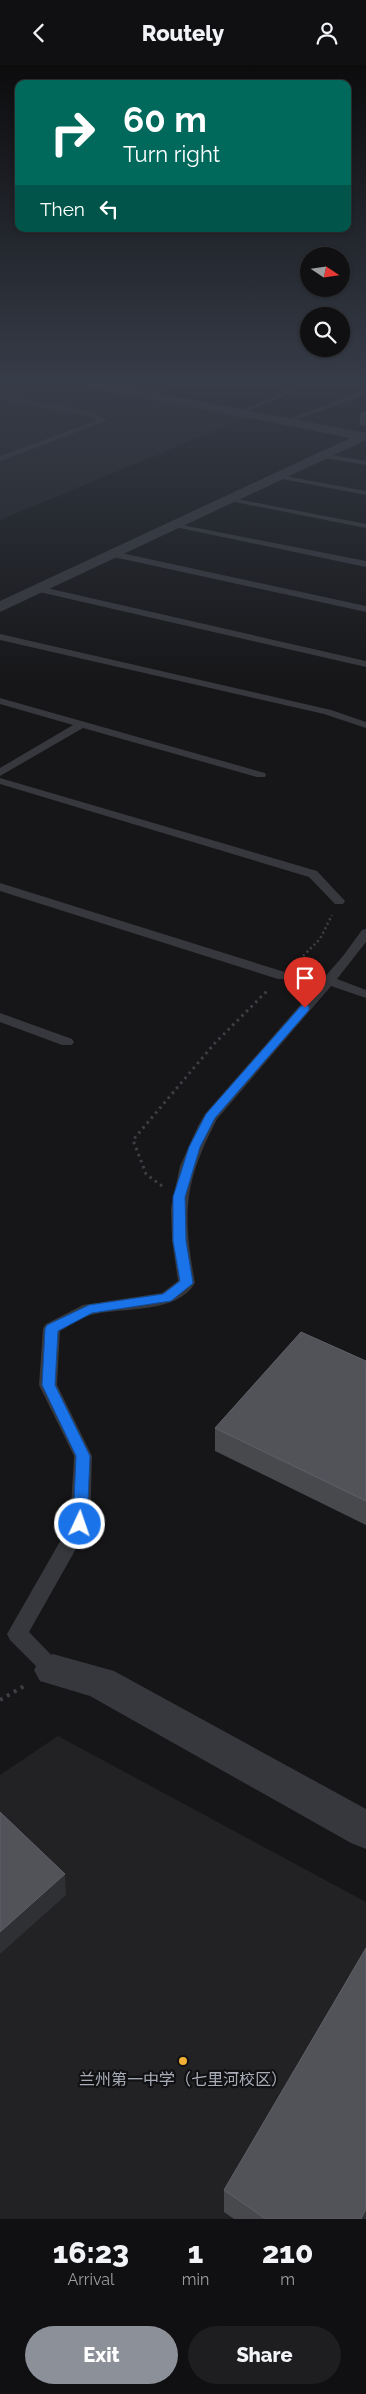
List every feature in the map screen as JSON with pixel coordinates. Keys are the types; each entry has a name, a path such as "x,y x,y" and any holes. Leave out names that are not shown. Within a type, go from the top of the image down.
{"street":[{"path":"0,607 260,485"},
{"path":"53,1670 100,1682 366,1830"}],"lane":[{"path":"322,485 366,493"},
{"path":"230,499 366,526"},
{"path":"175,525 366,564"},
{"path":"112,554 366,609"},
{"path":"38,589 366,664"},
{"path":"0,637 327,712 366,725"},
{"path":"0,701 261,775"},
{"path":"0,773 82,724"},
{"path":"0,781 313,873 339,901"},
{"path":"0,887 283,976"},
{"path":"53,1670 17,1634 80,1524 83,1456 48,1385 52,1329 89,1309 167,1298 187,1283 180,1241 179,1197 195,1147 210,1117 348,959 366,933"},
{"path":"329,981 366,994"},
{"path":"0,1017 67,1042"}],"path":[{"path":"179,1197 146,1174 133,1141 214,1044 320,939 339,901"}],"shaded area":[{"path":"0,485 85,485 0,520"},
{"name":"兰州第一中学（七里河校区）","path":"58,1736 366,1902 366,2219 0,2219 0,1775"}],"building":[{"path":"301,1332 366,1361 366,1501 215,1428"},
{"path":"0,1812 65,1874 0,1932"},
{"path":"366,1948 366,2209 361,2219 266,2219 224,2190"}],"place":[{"name":"兰州第一中学（七里河校区）","path":"183,2061"}],"route":[{"path":"80,1524 83,1456 48,1385 52,1329 89,1309 167,1298 187,1283 180,1241 179,1197 195,1147 210,1117 305,1008"}]}
